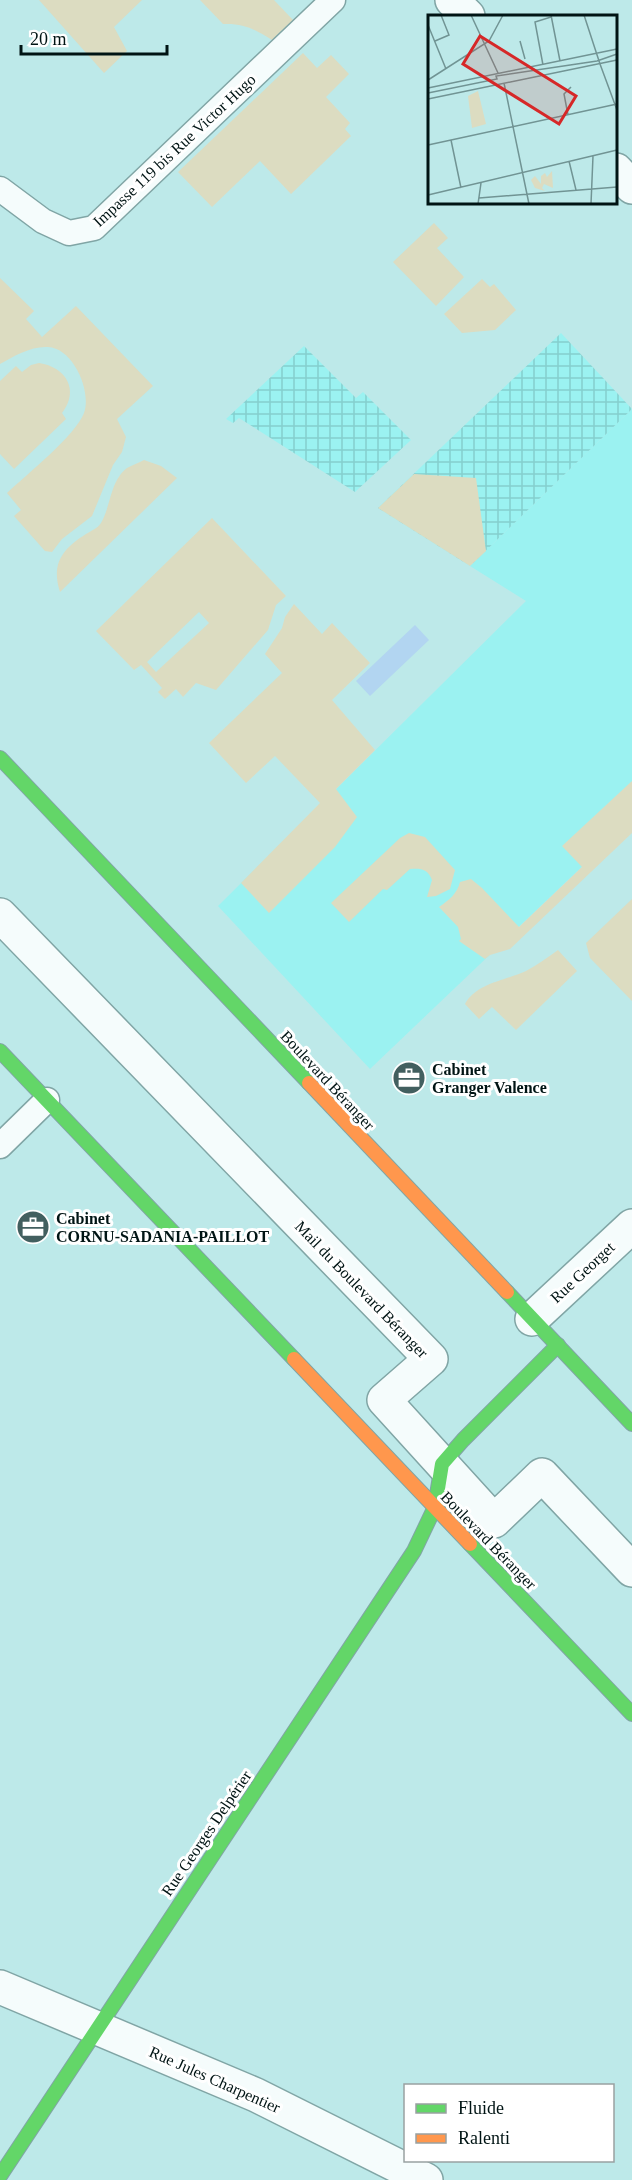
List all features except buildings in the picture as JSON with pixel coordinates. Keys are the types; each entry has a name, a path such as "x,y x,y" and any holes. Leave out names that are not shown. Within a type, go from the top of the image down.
{"main road":[{"name":"Boulevard Béranger","path":"0,758 632,1424"},
{"name":"Boulevard Béranger","path":"0,1051 632,1714"},
{"path":"442,1464 558,1345"},
{"name":"Rue Georges Delpérier","path":"0,2176 414,1551 435,1507 442,1464"}],"street":[{"path":"452,0 467,15"},
{"path":"617,172 632,187"},
{"name":"Mail du Boulevard Béranger","path":"0,915 432,1359 384,1400 494,1521 542,1475 632,1570"},
{"name":"Rue Georget","path":"532,1319 632,1226"},
{"name":"Rue Jules Charpentier","path":"0,1987 256,2095 426,2180"}],"lane":[{"name":"Impasse 119 bis Rue Victor Hugo","path":"0,189 43,220 69,233 94,228 333,0"},
{"path":"0,1146 47,1100"}],"shaded area":[{"path":"561,333 632,409 470,566 378,508"},
{"path":"304,346 356,398 363,392 411,440 355,492 239,418 233,423 226,419"},
{"path":"632,409 632,819 370,1069 218,906 526,601 470,566"},
{"path":"415,625 429,640 370,696 356,681"}],"green space":[{"path":"39,0 142,0 114,27 127,51 104,73"},
{"path":"200,0 274,0 293,20 272,40 249,28 223,24"},
{"path":"303,53 317,68 331,55 349,74 326,97 350,123 345,129 351,136 291,194 260,161 212,207 178,172"},
{"path":"434,223 448,238 437,248 464,277 436,306 393,262"},
{"path":"0,278 34,311 26,319 42,337 76,306 153,386 117,419 126,437 122,452 113,465 92,516 62,539 52,552 45,551 14,516 21,510 7,493 49,455 79,422 86,404 83,383 72,363 57,349 35,348 0,364"},
{"path":"482,279 490,287 494,284 516,310 495,330 462,333 444,314"},
{"path":"39,363 57,369 67,381 70,396 62,413 66,419 14,469 0,454 0,381 16,366 22,372 31,365"},
{"path":"144,460 161,466 177,478 60,592 57,573 61,558 71,545 101,523 121,473"},
{"path":"414,474 476,478 486,551 470,566 378,508"},
{"path":"212,518 286,596 276,605 268,630 216,690 196,683 183,697 176,689 165,699 158,692 162,688 141,665 134,670 96,631","holes":["199,612 209,623 156,672 147,662"]},
{"path":"294,604 322,634 332,623 370,663 332,700 375,750 336,789 357,817 335,847 269,913 241,883 320,803 275,756 246,783 209,743 282,673 265,654"},
{"path":"632,781 632,833 510,949 490,955 485,959 459,941 461,939 458,927 439,907 452,896 460,882 471,879 519,927 582,867 562,846"},
{"path":"409,833 425,837 455,870 450,889 436,896 427,897 432,880 430,876 424,870 410,869 387,890 383,889 349,922 331,903 400,838"},
{"path":"632,899 632,1001 590,958 586,943"},
{"path":"558,950 577,971 516,1030 492,1007 479,1019 465,1004 476,991 526,971"}],"traffic: fast":[{"path":"0,758 309,1083"},
{"path":"0,1051 294,1359"},
{"path":"507,1292 632,1424"},
{"path":"435,1507 442,1464 558,1345"},
{"path":"0,2176 414,1551 435,1507"},
{"path":"470,1544 632,1714"}],"traffic: slow":[{"path":"309,1083 507,1292"},
{"path":"294,1359 470,1544"}],"place":[{"name":"Cabinet Granger Valence","path":"409,1078"},
{"name":"Cabinet CORNU-SADANIA-PAILLOT","path":"33,1227"}]}
